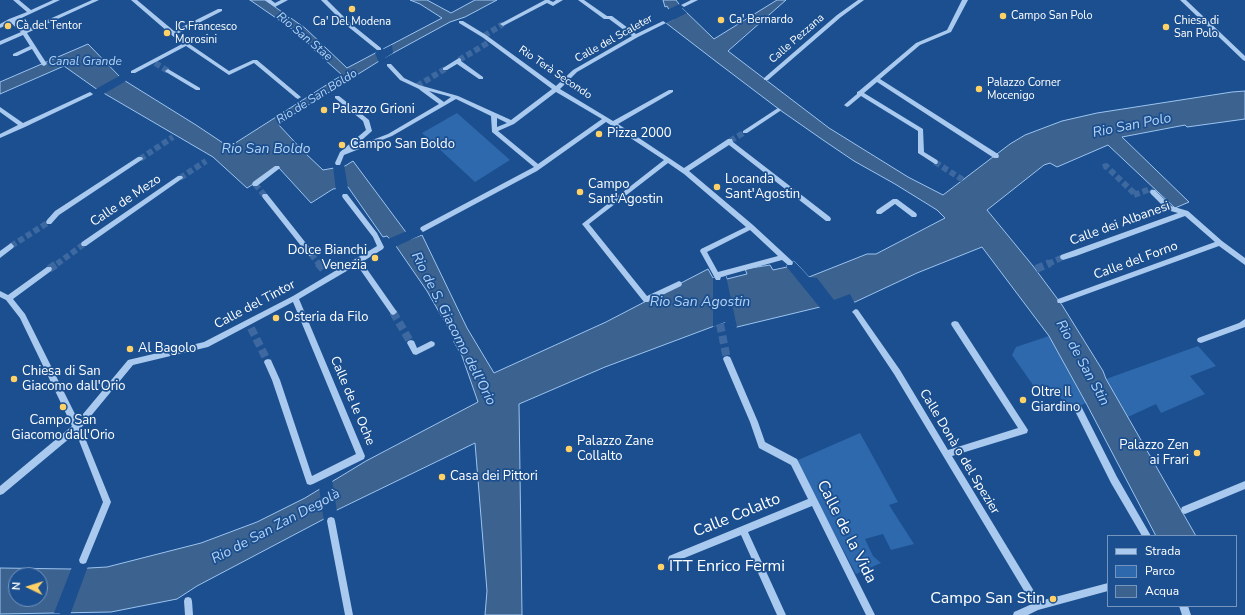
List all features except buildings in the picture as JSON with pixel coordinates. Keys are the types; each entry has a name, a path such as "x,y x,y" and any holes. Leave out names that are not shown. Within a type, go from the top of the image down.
{"street":[{"path":"16,0 31,12"},
{"path":"0,26 57,0"},
{"path":"0,43 96,0"},
{"path":"134,0 186,44 229,73 255,60 298,96"},
{"path":"268,0 275,5 285,0"},
{"path":"324,0 348,24 379,49"},
{"path":"503,24 546,0 553,4 560,0"},
{"path":"581,0 606,18 610,17 636,36"},
{"path":"684,5 695,0"},
{"name":"Calle Pezzana","path":"766,79 815,35 861,0"},
{"path":"847,105 918,44 949,31 964,0"},
{"path":"1182,0 1245,59"},
{"path":"174,33 220,10"},
{"path":"12,20 24,32 44,64"},
{"name":"Rio Terà Secondo","path":"461,22 484,36 556,89 614,124 637,141 668,160"},
{"name":"Calle del Scaleter","path":"494,131 512,122 556,89 575,71 663,22"},
{"path":"133,72 186,44"},
{"path":"15,55 33,47"},
{"path":"445,69 458,61 481,78"},
{"path":"389,65 402,79 417,86 456,97 512,122"},
{"path":"168,71 198,89"},
{"path":"876,79 996,156"},
{"path":"417,86 443,104"},
{"path":"614,124 671,91"},
{"path":"0,136 90,94"},
{"path":"859,94 921,130 921,153 935,162"},
{"path":"337,97 366,120 369,131 342,154 338,163"},
{"path":"342,154 390,135 456,97"},
{"path":"0,109 23,126"},
{"path":"745,132 778,110"},
{"path":"494,114 494,131 538,167"},
{"path":"423,229 538,167 606,119"},
{"path":"686,172 686,170 730,141 828,219"},
{"path":"49,222 57,213 140,160"},
{"path":"679,284 646,300 585,224 668,160 686,172 751,227 790,264"},
{"path":"255,184 274,169"},
{"name":"Calle de Mezo","path":"84,244 180,178"},
{"path":"1153,192 1169,208 1186,213 1220,243 1245,262"},
{"path":"265,196 311,254"},
{"name":"Calle del Tintor","path":"77,427 131,362 205,345 250,325 381,247 375,235 345,196"},
{"path":"879,212 895,201 914,215"},
{"name":"Calle dei Albanesi","path":"1063,257 1186,213"},
{"path":"751,227 703,251 718,277 783,257"},
{"name":"Calle del Forno","path":"1060,301 1220,243"},
{"path":"0,255 11,246"},
{"path":"358,261 392,312"},
{"path":"8,298 49,269"},
{"path":"325,271 330,278"},
{"path":"0,294 8,298 23,316 77,427 107,502 83,560"},
{"name":"Calle de le Oche","path":"268,362 276,380 310,481 361,456 295,298"},
{"name":"Calle Donà o del Spezier","path":"856,312 897,372 1038,606"},
{"path":"1201,340 1242,325 1245,322"},
{"path":"946,454 1024,430 955,324"},
{"path":"411,343 416,352 431,344"},
{"name":"Calle de la Vida","path":"727,359 754,422 762,445 794,462 871,615"},
{"path":"1077,407 1114,480 1146,535"},
{"path":"0,491 77,427"},
{"path":"1185,510 1245,485"},
{"name":"Calle Colalto","path":"672,559 813,501"},
{"path":"331,521 349,615"},
{"path":"743,530 782,615"},
{"path":"1017,615 1038,606 1107,587"},
{"path":"188,601 189,615"}],"green space":[{"path":"457,113 510,160 475,182 422,133"},
{"path":"1049,336 1086,403 1070,410 1057,393 1040,395 1012,355 1016,347"},
{"path":"1198,346 1216,366 1190,376 1205,394 1161,413 1156,404 1128,417 1106,379"},
{"path":"860,433 898,502 889,505 914,544 891,550 883,534 865,539 873,556 881,563 856,574 796,461"}],"water":[{"path":"250,0 265,0 305,28 347,68 442,18 420,4 410,0 427,0 451,13 475,0 497,0 465,17 450,22 384,58 278,124 323,170 345,166 353,161 411,239 422,235 467,328 494,373 606,322 708,269 713,278 726,276 727,279 747,274 745,269 770,265 773,270 787,267 786,266 794,261 809,277 867,254 876,254 945,218 937,210 854,161 780,110 666,23 674,19 667,6 665,7 663,0 676,0 682,8 714,39 777,0 786,0 728,51 829,128 908,177 943,195 1010,144 1025,135 1062,121 1097,113 1245,91 1245,119 1187,127 1185,125 1122,137 1189,202 1175,208 1108,145 1057,167 1050,163 1044,165 987,210 1033,266 1062,305 1103,371 1106,379 1195,535 1155,535 1049,336 982,247 917,273 855,302 820,307 737,327 725,322 605,367 519,404 522,615 485,615 487,591 475,443 337,510 324,519 197,586 177,599 111,612 0,614 0,568 8,568 8,607 48,607 48,569 107,567 201,543 257,522 305,498 366,461 478,402 462,356 454,342 454,338 427,291 396,246 387,236 383,237 348,187 333,189 311,203 279,168 247,188 213,157 95,88 64,66 0,94 0,82 88,44 122,79 229,147 342,75 315,51 302,36"}],"pier":[{"path":"682,3 684,7 682,8 687,13 665,24 665,21 672,18 667,10"},
{"path":"392,45 393,53 385,58 386,60 379,63 375,53 382,48 384,49"},
{"path":"121,75 126,81 102,95 94,90"},
{"path":"344,164 348,189 336,191 333,166"},
{"path":"407,231 412,237 421,233 423,234 395,247 388,239"},
{"path":"794,261 809,277 817,278 834,300 850,294 855,304 821,309 786,266"},
{"path":"726,276 737,327 734,328 726,325 725,322 713,327 713,278"},
{"path":"332,479 337,512 324,522 319,487"},
{"path":"88,566 70,615 60,615 60,613 54,613 72,567"},
{"path":"1188,607 1237,607 1242,615 1192,615"}],"tunnel":[{"path":"484,36 503,24"},
{"path":"459,60 491,41"},
{"path":"155,63 168,71"},
{"path":"417,86 445,69"},
{"path":"730,141 745,132"},
{"path":"140,159 173,137"},
{"path":"180,178 206,161"},
{"path":"935,162 963,180"},
{"path":"1103,167 1106,166 1135,194"},
{"path":"255,184 265,196"},
{"path":"1135,194 1150,189 1153,192"},
{"path":"11,246 49,222"},
{"path":"57,264 84,244"},
{"path":"311,254 319,264"},
{"path":"1048,264 1063,257"},
{"path":"49,269 58,263"},
{"path":"318,263 325,271"},
{"path":"1036,269 1050,263"},
{"path":"393,312 411,343"},
{"path":"720,324 727,359"},
{"path":"251,328 268,362"}],"place":[{"name":"Ca' Del Modena","path":"352,9"},
{"name":"Campo San Polo","path":"1003,16"},
{"name":"Ca' Bernardo","path":"721,20"},
{"name":"Cà del Tentor","path":"8,26"},
{"name":"Chiesa di San Polo","path":"1166,27"},
{"name":"IC Francesco Morosini","path":"167,33"},
{"name":"Palazzo Corner Mocenigo","path":"979,89"},
{"name":"Palazzo Grioni","path":"324,110"},
{"name":"Pizza 2000","path":"599,134"},
{"name":"Campo San Boldo","path":"342,145"},
{"name":"Locanda Sant'Agostin","path":"717,187"},
{"name":"Campo Sant'Agostin","path":"580,192"},
{"name":"Dolce Bianchi Venezia","path":"375,258"},
{"name":"Osteria da Filo","path":"276,318"},
{"name":"Al Bagolo","path":"130,349"},
{"name":"Chiesa di San Giacomo dall'Orio","path":"14,379"},
{"name":"Oltre Il Giardino","path":"1023,400"},
{"name":"Campo San Giacomo dall'Orio","path":"63,407"},
{"name":"Palazzo Zane Collalto","path":"569,449"},
{"name":"Palazzo Zen ai Frari","path":"1197,453"},
{"name":"Casa dei Pittori","path":"442,477"},
{"name":"ITT Enrico Fermi","path":"661,567"},
{"name":"Campo San Stin","path":"1053,599"}],"water label":[{"name":"Rio San Stae","path":"304,37"},
{"name":"Canal Grande","path":"85,62"},
{"name":"Rio de San Boldo","path":"317,97"},
{"name":"Rio San Polo","path":"1132,126"},
{"name":"Rio San Boldo","path":"266,150"},
{"name":"Rio San Agostin","path":"700,303"},
{"name":"Rio de S. Giacomo dell'Orio","path":"453,329"},
{"name":"Rio de San Stin","path":"1082,363"},
{"name":"Rio de San Zan Degolà","path":"276,527"}]}
